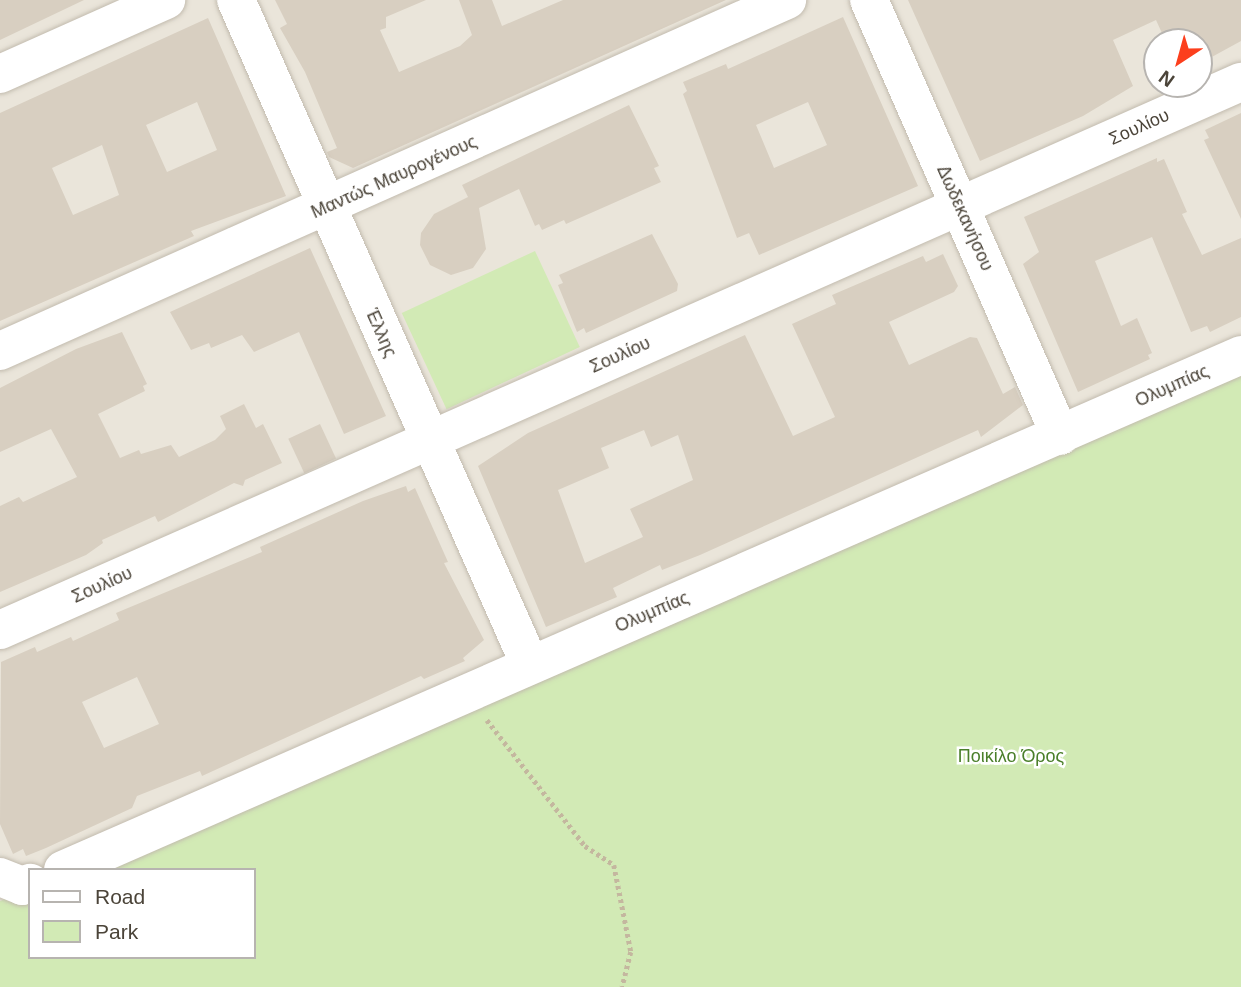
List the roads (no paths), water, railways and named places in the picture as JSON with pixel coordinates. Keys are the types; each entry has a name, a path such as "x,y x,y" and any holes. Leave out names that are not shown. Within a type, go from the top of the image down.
{"street":[{"path":"0,74 166,0"},
{"name":"Έλλης","path":"236,0 530,665"},
{"name":"Μαντώς Μαυρογένους","path":"0,351 788,0"},
{"name":"Δωδεκανήσου","path":"869,0 1060,436"},
{"name":"Σουλίου","path":"0,630 1241,82"},
{"name":"Ολυμπίας","path":"68,868 1241,355"}],"park label":[{"name":"Ποικίλο Όρος","path":"1011,756"}]}
